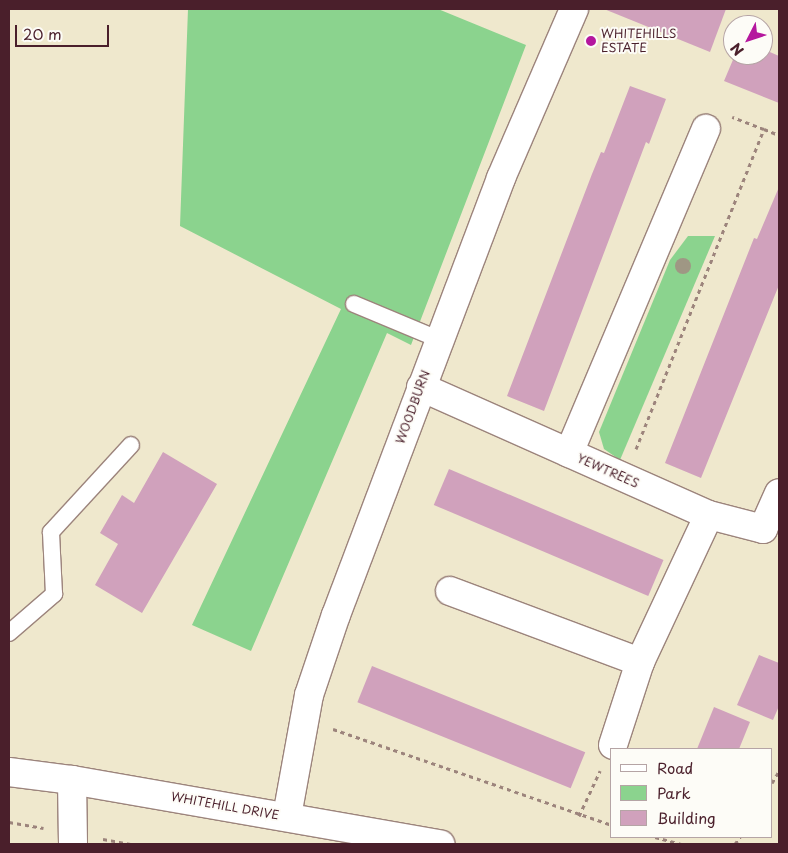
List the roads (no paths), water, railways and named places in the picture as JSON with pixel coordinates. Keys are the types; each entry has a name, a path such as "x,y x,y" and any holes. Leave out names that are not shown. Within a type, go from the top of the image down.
{"street":[{"name":"WOODBURN","path":"288,816 309,695 333,624 438,339 501,178 574,9"},
{"path":"569,453 706,129"},
{"name":"YEWTREES","path":"421,386 709,515 762,529 779,493"},
{"path":"613,745 640,662 709,515"},
{"path":"450,591 640,662"},
{"name":"WHITEHILL DRIVE","path":"9,772 72,780 288,816 440,844"},
{"path":"72,780 73,844"}],"lane":[{"path":"354,304 438,339"},
{"path":"9,633 54,594 52,532 131,445"}],"place":[{"name":"WHITEHILLS ESTATE","path":"591,41"}]}
